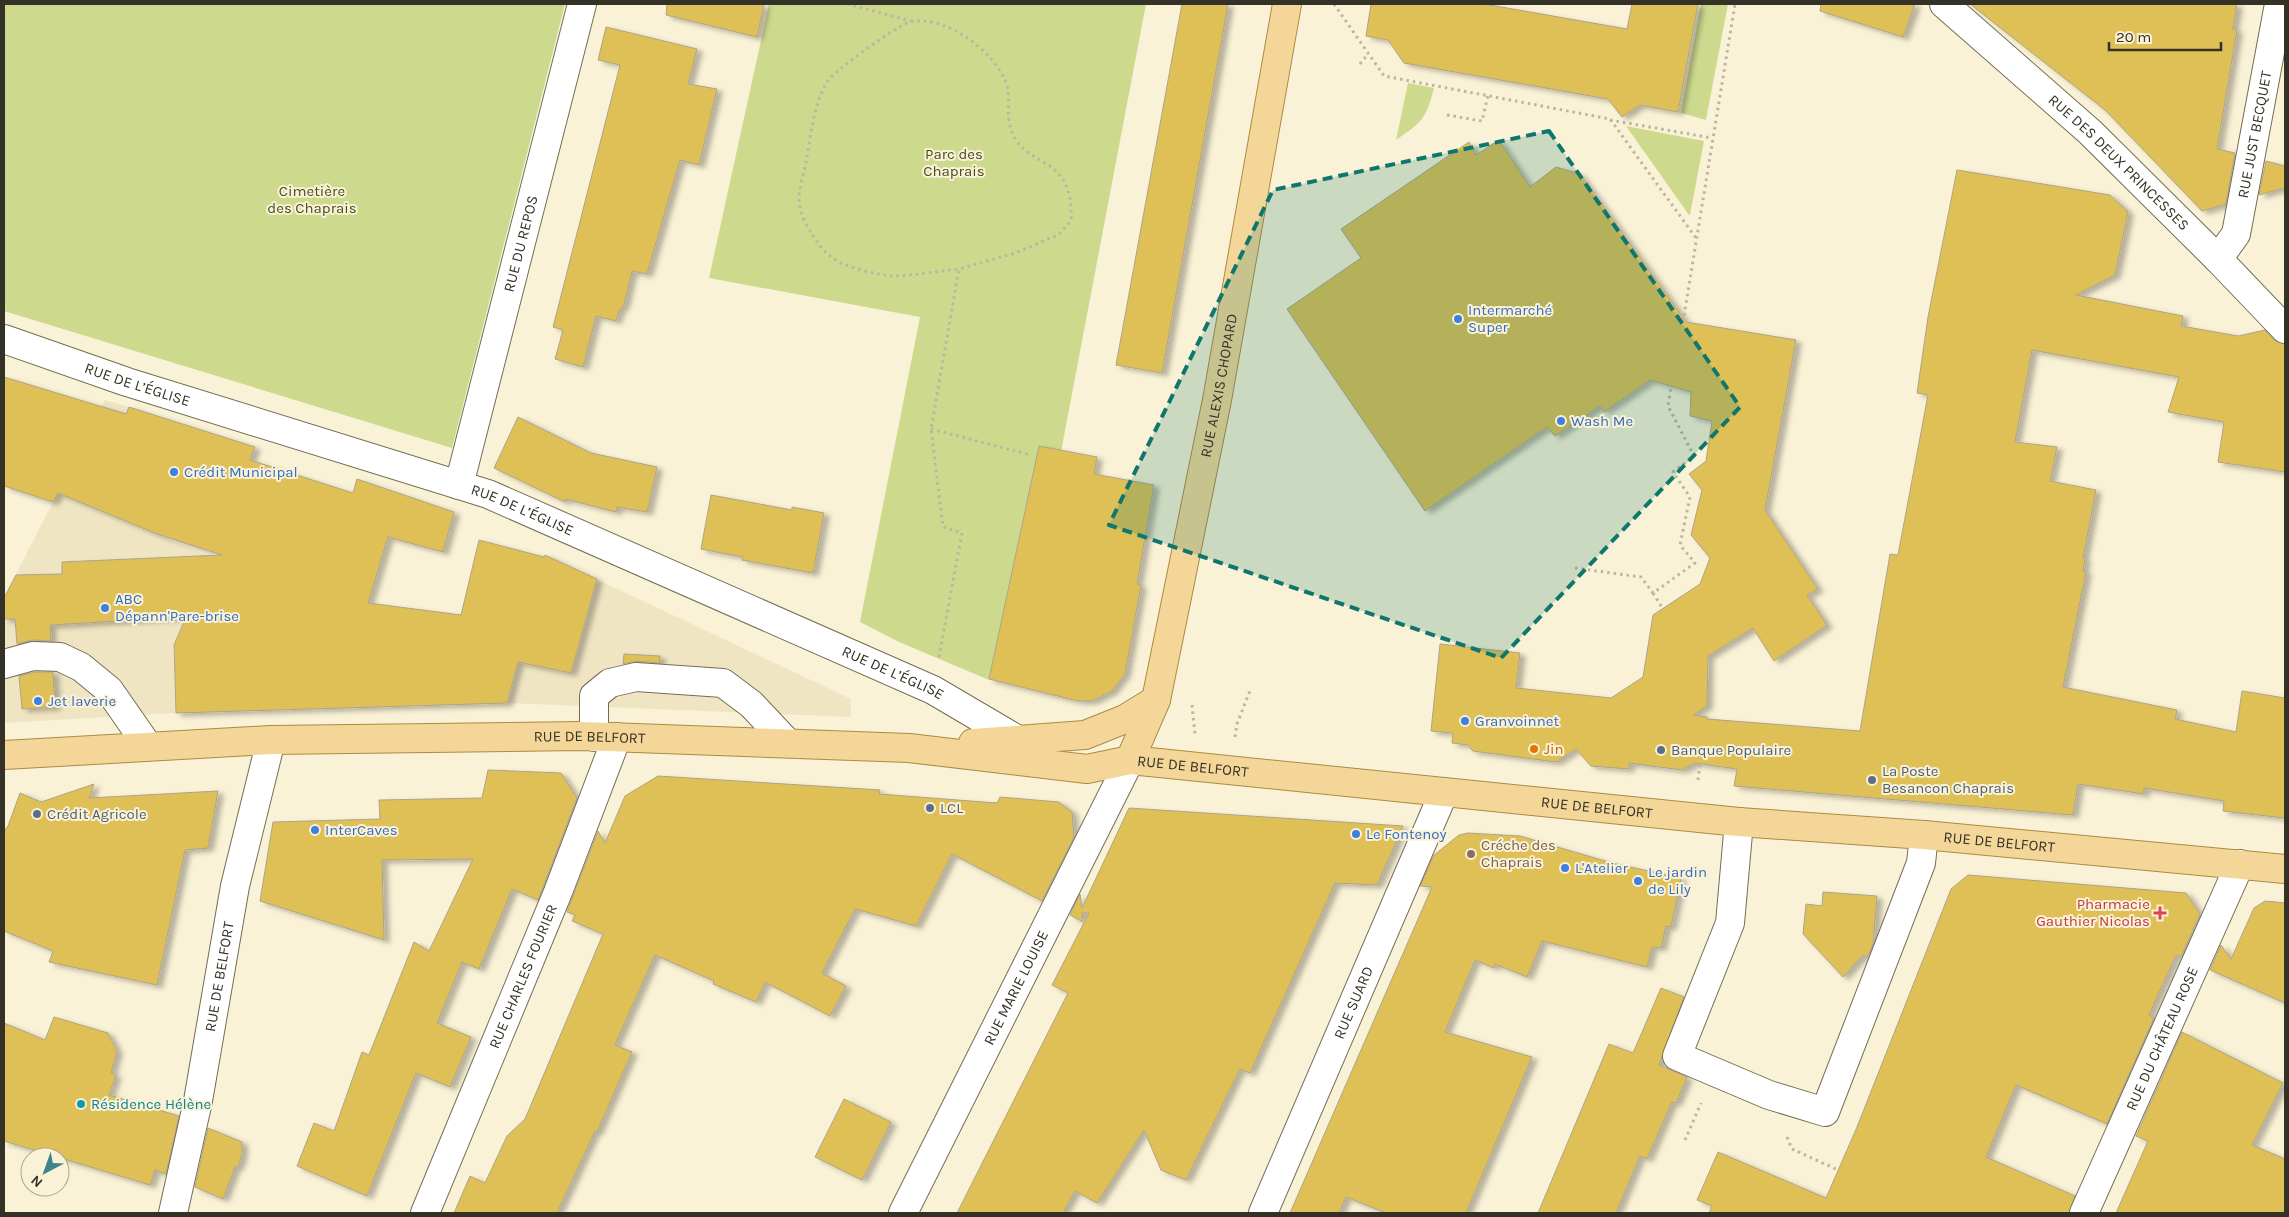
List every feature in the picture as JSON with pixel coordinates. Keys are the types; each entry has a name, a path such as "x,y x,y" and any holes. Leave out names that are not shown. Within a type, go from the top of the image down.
{"main road":[{"name":"RUE ALEXIS CHOPARD","path":"1130,760 1156,700 1217,400 1287,4"},
{"name":"RUE DE BELFORT","path":"909,748 1092,733 1125,719 1156,700"},
{"name":"RUE DE BELFORT","path":"4,754 271,740 606,737 786,742 909,748 1087,769 1130,760 1739,822 1924,836 2025,847 2285,869"}],"street":[{"name":"RUE DU REPOS","path":"459,485 582,4"},
{"name":"RUE DES DEUX PRINCESSES","path":"1944,4 2090,132 2218,259 2285,329"},
{"name":"RUE JUST BECQUET","path":"2218,259 2236,234 2279,4"},
{"name":"RUE DE L’ÉGLISE","path":"4,339 127,382 488,494 933,690 1018,740"},
{"path":"4,664 33,656 60,657 80,667 109,690 148,746"},
{"path":"606,737 594,696 610,683 636,677 723,682 751,704 786,742"},
{"name":"RUE CHARLES FOURIER","path":"425,1213 554,901 606,737"},
{"name":"RUE DE BELFORT","path":"173,1213 198,1101 236,886 271,740"},
{"name":"RUE MARIE LOUISE","path":"903,1213 1130,760"},
{"name":"RUE SUARD","path":"1264,1213 1444,792"},
{"path":"1739,822 1730,923 1677,1056 1769,1095 1826,1112 1921,863 1924,836"},
{"name":"RUE DU CHÂTEAU ROSE","path":"2084,1213 2240,864"}],"path":[{"path":"846,4 912,21 940,25 971,40 991,56 1005,79 1010,127 1018,143 1031,154 1051,166 1067,182 1072,204 1071,221 1058,234 1015,253 959,268 891,276 859,269 834,260 816,242 804,222 799,200 816,108 828,81 862,51 912,21"},
{"path":"1334,4 1384,76 1712,138"},
{"path":"1337,8 1338,4"},
{"path":"1683,322 1735,4"},
{"path":"1360,64 1368,54"},
{"path":"1447,115 1482,121 1488,96"},
{"path":"1610,120 1696,238"},
{"path":"938,666 962,533 943,528 931,428 959,268"},
{"path":"1653,593 1695,563 1680,544 1690,497 1673,472 1694,456 1668,406 1671,386"},
{"path":"931,428 1031,455"},
{"path":"1574,568 1641,577 1663,608"},
{"path":"1236,724 1251,688"},
{"path":"1698,780 1700,764"},
{"path":"1685,1140 1691,1125"}],"highlighted area":[{"path":"1549,131 1740,407 1501,658 1109,525 1273,190"}],"shaded area":[{"path":"105,400 129,407 89,506 210,557 173,648 176,713 4,723 4,598"},
{"path":"545,555 851,699 851,717 508,703"}],"green space":[{"name":"Cimetière des Chaprais","path":"4,4 565,4 452,448 4,311"},
{"name":"Parc des Chaprais","path":"769,4 1146,4 1056,478 1033,474 989,680 899,642 860,622 920,317 709,278"},
{"path":"1701,4 1728,4 1706,120 1681,113"},
{"path":"1408,83 1434,88 1422,119 1396,140"},
{"path":"1626,126 1704,141 1690,215 1689,215"}],"building":[{"path":"667,4 764,4 757,37 666,15"},
{"path":"1182,4 1228,4 1162,373 1116,365"},
{"path":"1371,4 1484,4 1627,29 1632,4 1698,4 1678,112 1640,105 1622,117 1608,99 1404,63 1388,40 1366,36"},
{"path":"1821,4 1915,4 1903,37 1820,11"},
{"path":"1970,4 2237,4 2233,29 2237,30 2217,149 2235,153 2226,204 2202,211 2105,110"},
{"path":"606,27 697,49 688,84 717,89 699,165 680,160 647,274 632,271 624,305 619,311 616,321 596,316 583,367 555,359 563,330 553,327 620,65 598,60"},
{"path":"1499,140 1530,187 1556,167 1580,174 1686,322 1796,340 1765,510 1818,589 1807,595 1827,625 1774,661 1753,628 1708,656 1707,706 1693,715 1707,717 1707,719 1860,731 1890,554 1898,555 1928,395 1917,393 1928,317 1957,170 2110,195 2128,212 2115,275 2076,295 2183,316 2181,326 2238,336 2265,330 2274,340 2285,344 2285,472 2218,462 2224,422 2168,412 2179,377 2032,350 2015,442 2057,447 2050,481 2096,490 2083,558 2085,559 2083,571 2086,572 2063,687 2177,710 2175,719 2236,732 2242,691 2285,698 2285,818 2223,811 2224,801 2144,788 2144,794 2078,784 2073,815 1734,786 1737,769 1695,763 1682,770 1629,763 1629,769 1591,766 1576,749 1556,762 1473,751 1468,745 1452,743 1453,733 1431,731 1440,644 1520,653 1516,688 1611,698 1643,677 1653,615 1700,584 1710,558 1691,535 1702,490 1689,474 1706,461 1712,421 1690,416 1691,392 1650,380 1604,412 1600,406 1555,436 1547,427 1425,511 1287,309 1361,258 1341,229 1469,142 1476,155"},
{"path":"2266,161 2285,166 2285,188 2259,195"},
{"path":"4,377 126,414 129,407 255,447 250,460 353,493 357,479 454,512 443,552 388,537 368,603 461,615 479,540 544,557 545,555 597,579 571,673 518,662 507,703 176,713 174,645 186,617 50,625 51,641 33,640 17,644 15,619 4,619 4,598 16,575 62,574 62,562 222,555 157,534 58,493 53,502 4,486"},
{"path":"518,417 591,453 657,467 647,512 617,507 616,512 566,499 565,502 494,468"},
{"path":"1039,446 1097,457 1094,474 1154,485 1137,584 1141,585 1125,674 1112,691 1092,701 1078,701 989,679"},
{"path":"711,495 792,510 792,507 824,513 813,573 742,560 743,557 701,549"},
{"path":"624,654 660,656 659,663 637,661 623,664"},
{"path":"35,672 53,672 55,707 22,709 19,676"},
{"path":"488,770 561,773 577,798 538,900 512,889 479,969 462,962 437,1023 471,1037 450,1087 416,1073 367,1196 297,1166 314,1123 334,1131 362,1052 369,1055 414,942 429,951 473,859 382,860 384,940 260,901 273,822 380,819 379,800 482,798"},
{"path":"658,776 880,790 879,794 997,803 1000,797 1059,802 1072,812 1074,837 1042,901 952,854 916,926 855,909 822,973 846,986 830,1016 765,982 756,1002 713,984 714,981 655,955 615,1045 632,1052 597,1132 595,1131 557,1213 454,1213 470,1176 485,1183 507,1136 525,1119 603,934 572,921 575,915 567,912 598,831 605,843 625,796"},
{"path":"94,784 89,798 218,791 208,848 185,850 157,985 49,962 53,951 4,931 4,831 8,826 20,793 41,802"},
{"path":"1129,808 1403,826 1377,885 1335,883 1250,1073 1240,1069 1186,1180 1161,1170 1144,1130 1097,1203 1075,1191 1063,1213 957,1213 1068,993 1052,985 1089,913 1082,913 1083,922 1070,915 1080,894 1082,908"},
{"path":"1468,833 1520,836 1612,863 1681,878 1671,927 1666,926 1661,948 1652,947 1647,967 1542,941 1527,977 1495,964 1494,968 1475,960 1445,1032 1532,1057 1466,1213 1386,1213 1346,1197 1339,1213 1290,1213 1432,887 1420,886 1434,855 1459,835"},
{"path":"1968,875 2186,893 2200,914 2181,957 2176,955 2149,1015 2154,1018 2107,1124 2016,1085 1986,1157 2075,1196 2069,1213 1709,1213 1712,1206 1697,1200 1718,1152 1826,1198 1857,1127 1951,889"},
{"path":"1823,892 1877,896 1873,944 1868,956 1862,956 1843,977 1803,934 1806,904 1822,906"},
{"path":"2265,901 2285,903 2285,1003 2210,970 2221,945 2231,959 2254,908"},
{"path":"1661,988 1684,997 1659,1065 1687,1077 1676,1103 1672,1102 1647,1159 1640,1156 1616,1213 1538,1213 1609,1044 1633,1053"},
{"name":"Résidence Hélène","path":"54,1017 108,1033 117,1051 111,1073 116,1075 109,1095 179,1116 166,1174 155,1170 150,1185 70,1161 70,1147 24,1147 4,1141 4,1023 45,1040"},
{"path":"2182,1032 2283,1083 2252,1145 2285,1159 2285,1213 2116,1213 2148,1141 2136,1136"},
{"path":"844,1099 891,1122 862,1180 815,1157"},
{"path":"208,1128 242,1142 242,1154 238,1167 235,1167 223,1199 195,1187"}],"place":[{"name":"Intermarché Super","path":"1458,319"},
{"name":"Wash Me","path":"1561,421"},
{"name":"Crédit Municipal","path":"174,472"},
{"name":"ABC Dépann'Pare-brise","path":"105,608"},
{"name":"Jet laverie","path":"38,701"},
{"name":"Granvoinnet","path":"1465,721"},
{"name":"Jin","path":"1534,749"},
{"name":"Banque Populaire","path":"1661,750"},
{"name":"La Poste Besancon Chaprais","path":"1872,780"},
{"name":"LCL","path":"930,808"},
{"name":"Crédit Agricole","path":"37,814"},
{"name":"InterCaves","path":"315,830"},
{"name":"Le Fontenoy","path":"1356,834"},
{"name":"Créche des Chaprais","path":"1471,854"},
{"name":"L'Atelier","path":"1565,868"},
{"name":"Le jardin de Lily","path":"1638,881"},
{"name":"Pharmacie Gauthier Nicolas","path":"2160,913"},
{"name":"Résidence Hélène","path":"81,1104"}]}
